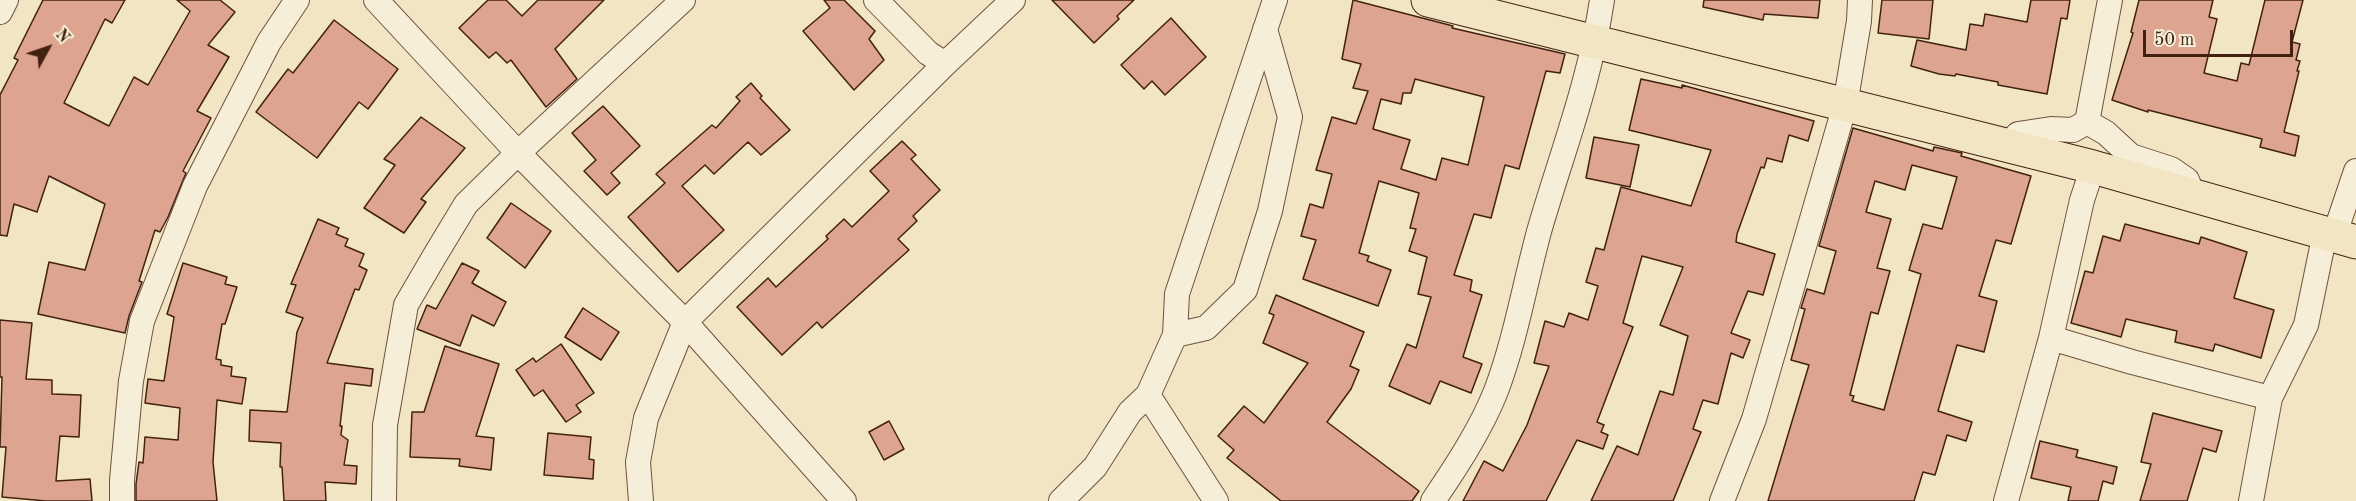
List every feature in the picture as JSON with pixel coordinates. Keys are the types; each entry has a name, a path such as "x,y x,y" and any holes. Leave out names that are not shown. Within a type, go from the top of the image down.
{"main road":[{"path":"1428,0 2093,167 2339,237"}],"street":[{"path":"0,12 6,0"},
{"path":"122,501 131,381 142,321 195,186 269,42 297,0"},
{"path":"376,0 518,153 685,322 844,501"},
{"path":"384,501 385,425 406,305 466,204 683,0"},
{"path":"876,0 928,53 945,64"},
{"path":"641,501 638,462 646,418 685,322 945,64 1013,0"},
{"path":"1061,501 1095,467 1130,412 1148,395 1175,334 1177,294 1275,0"},
{"path":"1432,501 1472,440 1495,393 1512,343 1540,229 1576,119 1596,41 1602,0"},
{"path":"1722,501 1754,419 1845,105 1859,21 1860,0"},
{"path":"2008,146 2018,134 2051,129 2073,130 2087,122 2110,0"},
{"path":"1175,334 1206,328 1245,290 1270,211 1290,117 1265,29"},
{"path":"2087,122 2106,133 2131,156 2171,169 2187,180 2193,195"},
{"path":"2006,501 2051,338 2082,200 2093,167"},
{"path":"2251,501 2270,398 2306,325 2339,237 2356,171"},
{"path":"2051,338 2270,398"},
{"path":"1148,395 1216,501"}],"building":[{"path":"43,0 125,0 112,23 105,19 64,103 109,126 134,77 148,85 190,11 177,0 220,0 235,12 208,45 229,57 197,111 211,118 183,171 186,173 168,217 160,232 155,230 139,281 142,282 125,333 38,314 49,262 85,270 105,204 49,176 37,212 14,204 7,236 0,235 0,95 18,60 14,58"},
{"path":"488,0 506,0 522,16 538,0 604,0 555,49 577,79 546,107 511,60 507,63 496,52 489,58 459,28"},
{"path":"824,0 844,0 875,31 869,39 884,60 854,90 803,31 830,8"},
{"path":"1052,0 1134,0 1117,16 1119,19 1094,43"},
{"path":"1353,0 1453,26 1452,28 1565,54 1560,73 1546,71 1519,169 1505,165 1491,218 1474,214 1454,275 1472,280 1470,291 1482,295 1463,357 1482,364 1471,393 1440,381 1430,404 1389,386 1407,344 1416,348 1431,297 1418,294 1427,257 1409,251 1416,229 1410,228 1419,193 1379,181 1359,253 1369,256 1367,261 1391,270 1378,306 1303,279 1316,240 1301,236 1310,204 1323,208 1332,174 1316,170 1332,117 1356,124 1368,91 1353,88 1361,64 1342,59","holes":["1415,79 1484,97 1468,165 1442,158 1436,180 1401,169 1410,140 1373,129 1381,99 1401,104 1403,93 1411,93"]},
{"path":"1704,0 1820,0 1818,18 1764,14 1763,20 1703,7"},
{"path":"1882,0 1933,0 1929,39 1878,33"},
{"path":"2031,0 2070,0 2067,19 2061,18 2047,94 1956,74 1955,76 1939,74 1911,66 1917,40 1966,50 1970,24 1983,26 1985,14 2027,22"},
{"path":"2139,0 2213,0 2209,17 2217,19 2204,73 2237,81 2241,63 2249,65 2265,0 2303,0 2292,42 2300,44 2296,60 2300,61 2297,71 2299,71 2284,132 2299,136 2295,156 2260,147 2262,139 2148,110 2148,112 2112,100 2133,33 2131,32"},
{"path":"1171,18 1206,57 1165,95 1152,81 1144,89 1121,65"},
{"path":"334,20 398,69 368,109 359,102 317,158 256,112 288,69 293,73"},
{"path":"1641,79 1682,88 1682,85 1814,121 1808,141 1789,135 1782,162 1767,158 1764,168 1761,167 1737,234 1736,242 1775,254 1763,295 1748,291 1731,333 1750,340 1743,358 1731,353 1718,404 1703,400 1693,429 1701,432 1673,501 1591,501 1617,446 1638,455 1660,391 1673,395 1688,336 1660,325 1683,267 1642,256 1623,323 1633,327 1597,422 1604,425 1601,432 1608,435 1603,449 1577,440 1546,501 1463,501 1484,461 1503,471 1527,425 1549,366 1534,363 1545,321 1564,327 1569,313 1588,320 1598,286 1586,282 1596,248 1604,250 1621,187 1691,206 1711,150 1629,130"},
{"path":"751,83 762,96 760,98 790,130 761,155 748,142 714,174 705,165 682,186 724,230 678,272 628,217 665,183 656,174 712,125 716,128 740,101 736,97"},
{"path":"603,106 640,146 611,173 620,183 607,195 584,171 596,160 572,133"},
{"path":"421,117 465,148 421,199 426,202 404,233 364,208 395,165 384,159"},
{"path":"1853,128 1933,151 1934,147 1962,153 1961,156 2031,176 2011,244 1996,240 1979,296 1997,301 1984,352 1957,345 1938,411 1972,422 1966,441 1947,435 1935,475 1923,472 1914,501 1768,501 1809,365 1791,360 1805,309 1801,308 1807,289 1824,294 1836,251 1819,246","holes":["1912,165 1957,177 1942,229 1923,224 1909,270 1921,274 1884,410 1852,401 1854,396 1850,395 1871,312 1878,314 1890,271 1877,268 1891,219 1866,212 1875,181 1905,190"]},
{"path":"1594,137 1639,145 1630,187 1586,178"},
{"path":"902,141 916,155 911,159 940,190 913,216 917,221 898,239 909,250 822,328 817,322 782,355 737,307 768,278 776,287 828,239 826,236 844,219 852,227 889,191 870,171"},
{"path":"511,203 551,231 525,268 487,238"},
{"path":"318,219 339,228 336,234 348,239 345,246 364,254 359,266 367,270 359,290 355,289 327,363 373,369 371,386 345,383 340,426 342,426 341,435 348,440 344,465 357,466 356,484 325,482 326,501 284,501 282,467 280,467 281,443 249,441 250,410 287,412 297,332 303,318 286,312 296,285 291,284"},
{"path":"2125,224 2199,244 2201,237 2247,252 2234,298 2274,310 2261,358 2215,344 2213,351 2175,342 2177,331 2126,319 2121,337 2071,323 2085,271 2093,273 2103,236 2120,241"},
{"path":"183,263 227,277 225,284 237,287 225,324 222,324 216,359 221,360 221,365 232,367 231,376 246,378 242,404 217,400 213,462 217,501 136,501 139,462 143,463 145,437 178,440 180,408 145,403 148,379 164,381 174,317 167,314"},
{"path":"462,263 479,271 472,283 506,302 494,326 472,315 460,346 417,329 427,305 436,309"},
{"path":"1276,295 1364,332 1350,366 1359,370 1351,389 1327,422 1419,491 1412,501 1281,501 1227,458 1234,450 1218,436 1244,406 1264,423 1308,363 1263,343 1274,315 1269,313"},
{"path":"583,308 619,332 601,360 565,337"},
{"path":"0,320 32,323 26,379 52,380 52,394 81,395 79,437 60,436 56,481 90,479 92,501 46,501 2,497 6,447 0,447 2,377 0,377"},
{"path":"561,344 594,393 576,405 581,412 566,422 543,390 534,396 516,370 533,358 536,362"},
{"path":"445,346 499,364 476,436 494,438 491,470 459,466 460,459 410,457 412,412 424,412"},
{"path":"2153,413 2222,431 2216,452 2203,448 2187,501 2140,501 2151,464 2141,462"},
{"path":"889,421 904,449 884,460 869,432"},
{"path":"548,433 591,437 589,459 594,460 593,479 544,475"},
{"path":"2040,441 2078,450 2076,457 2117,467 2113,484 2103,481 2098,501 2068,501 2071,487 2031,478"}]}
